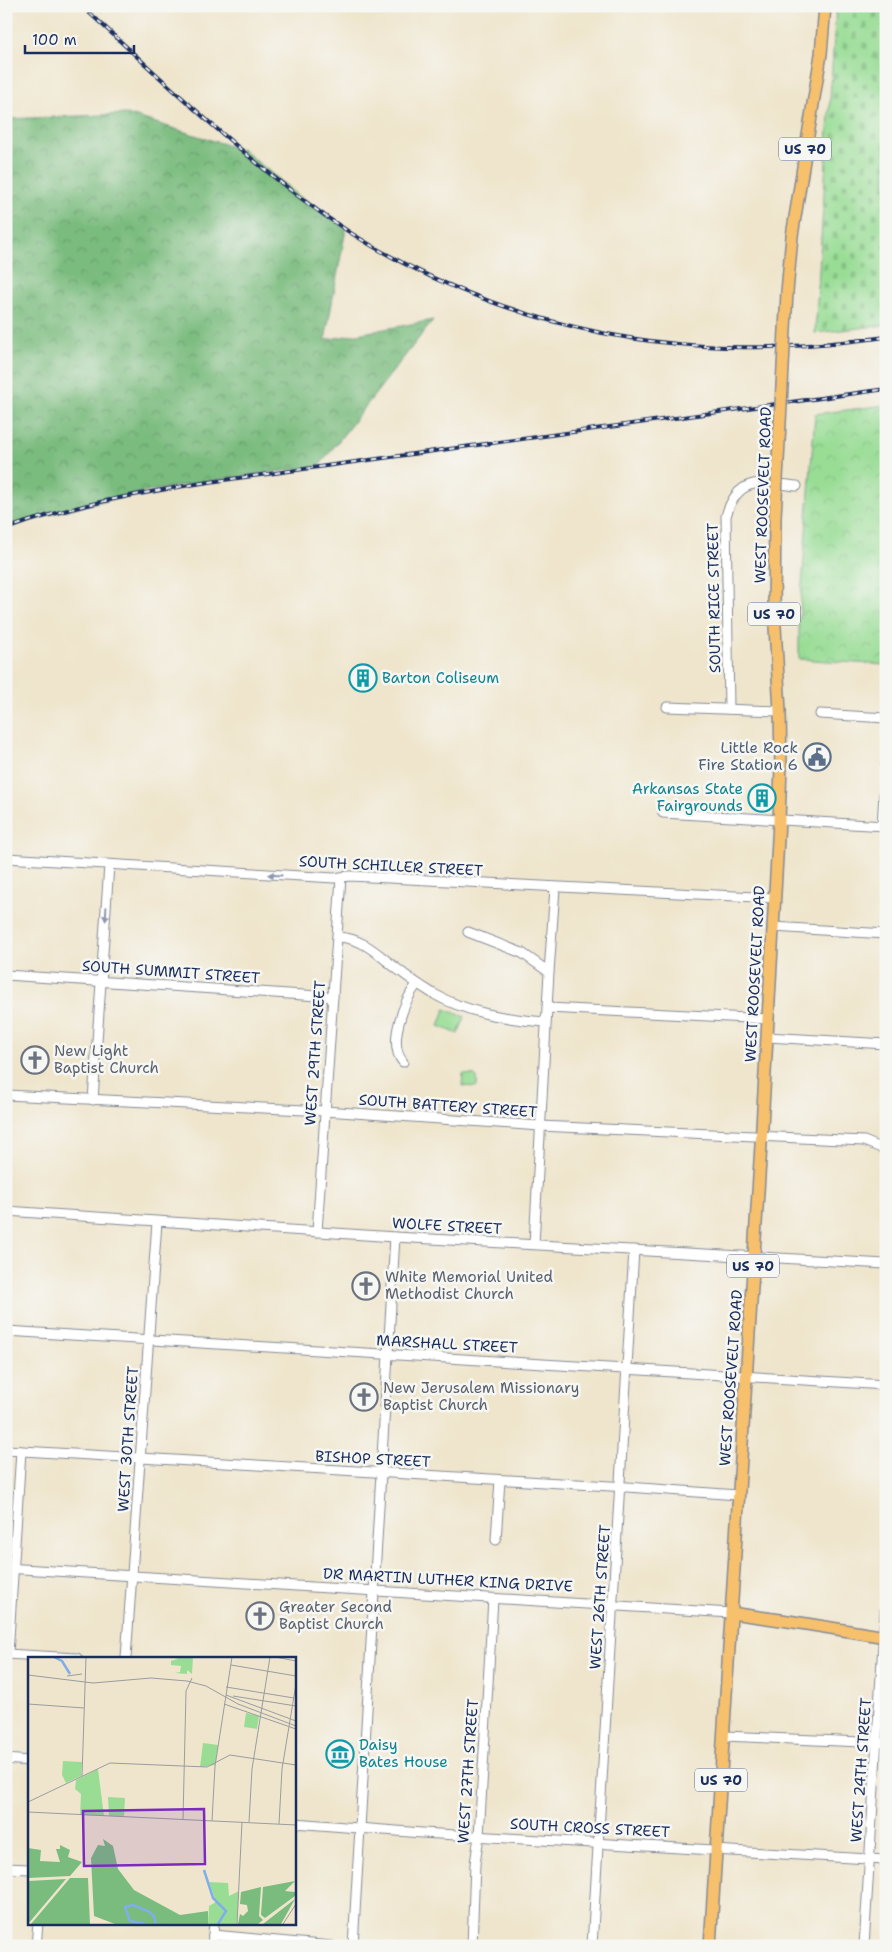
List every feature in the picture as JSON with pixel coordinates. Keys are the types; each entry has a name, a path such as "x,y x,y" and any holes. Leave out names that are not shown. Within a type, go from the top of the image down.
{"main road":[{"name":"WEST ROOSEVELT ROAD","path":"710,1946 779,821 781,767 774,610 775,517 787,292 792,236 821,54 825,6"},
{"name":"DR MARTIN LUTHER KING DRIVE","path":"731,1613 884,1637"}],"street":[{"name":"SOUTH RICE STREET","path":"729,708 726,516 730,502 749,484 763,482 797,486"},
{"path":"667,707 780,711"},
{"path":"820,714 886,718"},
{"path":"663,813 884,826 886,764"},
{"name":"SOUTH SCHILLER STREET","path":"6,858 334,878 341,876 774,898"},
{"path":"93,1100 109,865"},
{"name":"WEST 29TH STREET","path":"317,1232 341,876"},
{"path":"534,1244 555,888"},
{"path":"773,928 886,934"},
{"path":"468,932 522,953 549,972"},
{"path":"337,937 352,939 368,946 417,984 445,1000 476,1011 508,1018 546,1022"},
{"name":"SOUTH SUMMIT STREET","path":"6,975 333,997"},
{"path":"403,1062 397,1053 396,1038 403,1012 417,984"},
{"path":"548,1008 768,1019"},
{"path":"767,1037 886,1044"},
{"name":"SOUTH BATTERY STREET","path":"6,1095 325,1111 540,1126 864,1141 886,1150"},
{"name":"WOLFE STREET","path":"6,1211 395,1237 753,1255 886,1264"},
{"name":"WEST 30TH STREET","path":"126,1657 157,1222"},
{"path":"353,1946 395,1237"},
{"name":"WEST 26TH STREET","path":"592,1946 634,1250"},
{"name":"MARSHALL STREET","path":"6,1331 886,1384"},
{"name":"BISHOP STREET","path":"6,1450 620,1486 738,1495"},
{"path":"21,1451 10,1568 7,1654 60,1657"},
{"path":"496,1540 500,1480"},
{"name":"DR MARTIN LUTHER KING DRIVE","path":"10,1568 731,1613"},
{"name":"WEST 24TH STREET","path":"864,1946 869,1859 881,1743 886,1596"},
{"name":"WEST 27TH STREET","path":"472,1946 475,1864 479,1836 493,1599"},
{"path":"724,1736 881,1743"},
{"path":"6,1759 28,1762"},
{"name":"SOUTH CROSS STREET","path":"295,1823 886,1860"},
{"path":"6,1868 28,1869"},
{"path":"36,1946 38,1924"},
{"path":"212,1946 214,1924"},
{"path":"213,1935 332,1946"}],"green space":[{"path":"836,6 886,6 886,325 815,333"},
{"path":"127,114 243,150 303,199 346,229 325,340 433,320 319,466 161,489 121,497 82,506 6,529 6,119"},
{"path":"886,405 886,665 799,659 799,624 815,414"},
{"path":"445,1009 465,1017 458,1034 439,1026"},
{"path":"463,1074 474,1075 477,1078 477,1087 462,1086"}],"railway":[{"path":"82,6 163,81 302,199 346,230 393,258 442,282 492,302 544,319 597,332 650,341 704,346 772,347 886,337"},
{"path":"6,529 78,507 202,483 886,389"}],"place":[{"name":"Barton Coliseum","path":"363,678"},
{"name":"Little Rock Fire Station 6","path":"817,757"},
{"name":"Arkansas State Fairgrounds","path":"762,798"},
{"name":"New Light Baptist Church","path":"35,1060"},
{"name":"White Memorial United Methodist Church","path":"366,1286"},
{"name":"New Jerusalem Missionary Baptist Church","path":"364,1397"},
{"name":"Greater Second Baptist Church","path":"260,1616"},
{"name":"Daisy Bates House","path":"340,1754"}]}
